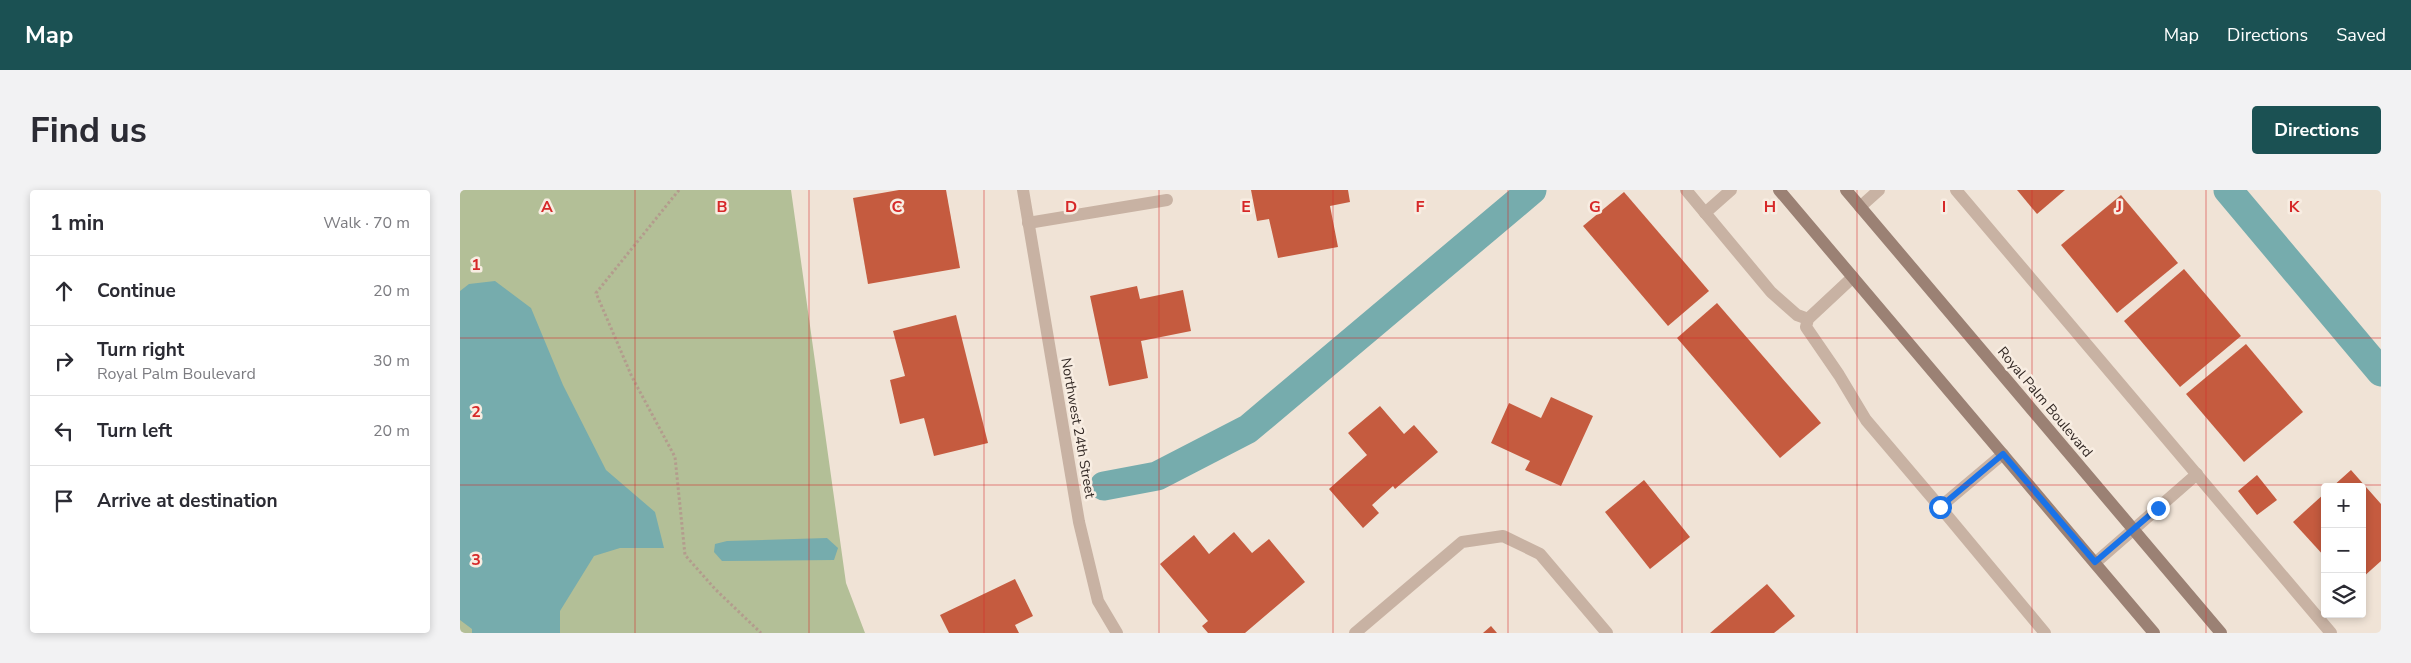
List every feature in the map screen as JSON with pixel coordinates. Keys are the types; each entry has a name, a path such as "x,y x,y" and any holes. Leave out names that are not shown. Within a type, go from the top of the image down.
{"main road":[{"path":"1779,190 2154,633"},
{"name":"Royal Palm Boulevard","path":"1846,190 2221,633"}],"street":[{"name":"Northwest 24th Street","path":"1023,190 1079,522 1098,601 1117,633"},
{"path":"1686,190 1772,292 1797,315 1808,319"},
{"path":"1705,213 1731,190"},
{"path":"1860,207 1879,190"},
{"path":"1956,190 2331,633"},
{"path":"1028,223 1167,200"},
{"path":"1853,277 1808,319 1806,326 1866,420 2045,633"},
{"path":"1940,507 2003,454"},
{"path":"2095,562 2197,474"},
{"path":"1355,633 1462,542 1503,536 1540,554 1607,633"}],"path":[{"path":"679,190 596,293 632,377 676,458 685,555 715,589 761,633"}],"green space":[{"path":"460,190 791,190 846,583 865,633 460,633"}],"water":[{"path":"495,281 531,308 563,385 606,470 655,512 664,548 620,548 594,556 560,611 560,633 472,633 472,629 460,620 460,291 469,284"},
{"path":"827,538 838,548 834,560 722,561 714,552 715,544 727,541"}],"building":[{"path":"899,190 946,190 960,268 868,284 853,198"},
{"path":"1251,190 1348,190 1350,202 1330,206 1338,247 1278,258 1269,219 1257,221"},
{"path":"2017,190 2065,190 2037,214"},
{"path":"1624,192 1709,291 1668,326 1583,226"},
{"path":"2121,195 2178,263 2117,313 2061,245"},
{"path":"2184,269 2241,336 2180,387 2124,321"},
{"path":"1137,286 1140,299 1183,290 1191,331 1141,341 1148,378 1109,386 1090,296"},
{"path":"1717,303 1821,423 1780,458 1677,338"},
{"path":"956,315 988,443 934,456 924,418 900,424 890,380 905,376 893,331"},
{"path":"2246,344 2303,412 2244,462 2186,394"},
{"path":"1551,397 1593,416 1561,486 1525,470 1530,461 1491,443 1509,403 1541,418"},
{"path":"1380,406 1404,434 1414,425 1438,452 1395,489 1393,486 1372,505 1379,513 1363,528 1329,489 1367,455 1348,433"},
{"path":"2351,470 2362,483 2336,483"},
{"path":"2257,475 2277,500 2257,515 2238,491"},
{"path":"1644,480 1690,537 1650,569 1605,512"},
{"path":"2366,487 2381,504 2381,561 2366,574"},
{"path":"2321,497 2321,553 2293,522"},
{"path":"1234,532 1252,553 1269,539 1305,582 1245,633 1208,633 1202,626 1208,621 1160,564 1194,535 1209,554"},
{"path":"1015,579 1033,616 1015,625 1019,633 949,633 940,615"},
{"path":"1767,584 1795,616 1774,633 1710,633"},
{"path":"1491,626 1497,633 1483,633"}],"waterway":[{"path":"1104,486 1157,476 1248,429 1532,190"},
{"path":"2228,190 2381,372"}],"route":[{"path":"1940,507 2003,454 2095,562 2158,508"}]}
